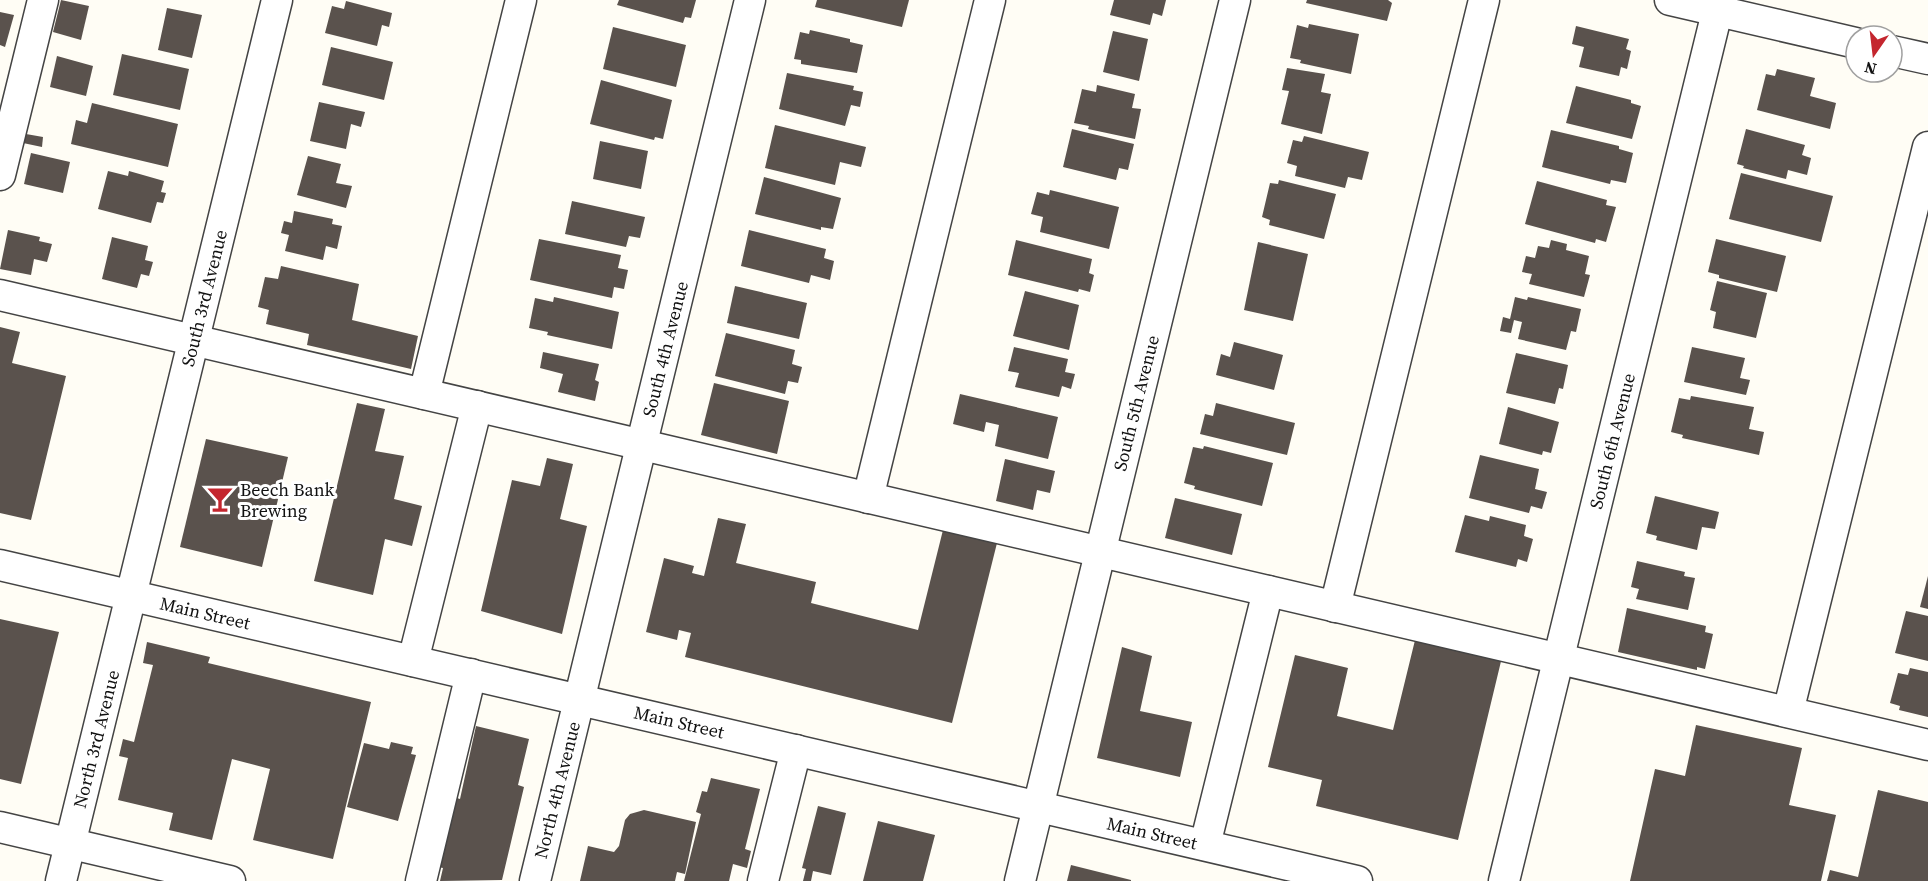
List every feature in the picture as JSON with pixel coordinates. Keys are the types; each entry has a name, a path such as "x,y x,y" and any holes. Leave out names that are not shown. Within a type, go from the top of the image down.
{"street":[{"path":"0,175 43,0"},
{"name":"South 3rd Avenue","path":"131,596 277,0"},
{"path":"424,394 521,0"},
{"name":"South 4th Avenue","path":"579,698 750,0"},
{"path":"868,498 990,0"},
{"name":"South 5th Avenue","path":"1020,881 1235,0"},
{"path":"1335,607 1484,0"},
{"path":"1670,0 1718,5 1844,40"},
{"name":"South 6th Avenue","path":"1504,881 1718,5"},
{"path":"1904,54 1928,59"},
{"path":"1788,712 1928,147"},
{"path":"0,295 1928,745"},
{"path":"413,661 477,406"},
{"name":"Main Street","path":"0,565 1204,845 1257,870 1357,881"},
{"path":"1204,845 1268,591"},
{"name":"North 3rd Avenue","path":"61,881 131,596"},
{"path":"421,881 471,674"},
{"name":"North 4th Avenue","path":"535,881 579,698"},
{"path":"763,881 796,750"},
{"path":"0,827 230,881"}],"building":[{"path":"61,0 89,6 81,40 53,32"},
{"path":"619,0 696,0 691,18 685,17 683,23 617,5"},
{"path":"817,0 909,0 902,27 815,7"},
{"path":"1114,0 1166,0 1162,16 1153,13 1150,25 1110,15"},
{"path":"1307,0 1388,0 1392,3 1387,21 1306,3"},
{"path":"346,1 392,13 389,27 382,25 377,46 325,33 332,6 344,9"},
{"path":"167,8 202,15 192,58 158,50"},
{"path":"0,12 14,15 5,47 0,45"},
{"path":"1309,24 1359,34 1351,74 1300,63 1301,60 1290,58 1297,25 1308,28"},
{"path":"1576,26 1629,39 1626,49 1631,51 1627,69 1621,67 1619,76 1579,67 1584,47 1572,44"},
{"path":"613,27 686,45 676,87 603,69"},
{"path":"810,30 850,39 850,42 863,45 857,73 801,64 801,60 794,59 800,32 809,34"},
{"path":"1113,31 1148,39 1139,81 1103,72"},
{"path":"331,47 393,62 384,100 322,85"},
{"path":"122,54 189,69 180,110 113,95"},
{"path":"57,56 93,66 86,96 50,87"},
{"path":"1287,68 1325,74 1321,92 1331,94 1322,134 1281,124 1289,91 1282,90"},
{"path":"1777,69 1815,78 1810,96 1836,103 1830,129 1757,110 1766,74 1775,76"},
{"path":"787,73 854,86 853,90 863,92 860,107 851,105 845,126 779,109"},
{"path":"601,80 672,100 663,139 655,137 654,140 590,124"},
{"path":"1097,85 1135,94 1132,108 1141,109 1135,139 1088,129 1089,126 1074,123 1082,89 1096,92"},
{"path":"1576,86 1631,100 1631,103 1641,106 1632,139 1566,123"},
{"path":"319,102 365,112 361,127 351,124 346,149 310,141"},
{"path":"92,103 178,124 168,167 71,144 76,120 87,123"},
{"path":"775,125 866,147 861,167 840,162 835,185 765,168"},
{"path":"1072,129 1134,144 1128,170 1119,168 1116,180 1063,167"},
{"path":"1746,129 1805,145 1802,155 1811,158 1807,175 1788,170 1786,179 1743,168 1744,166 1737,164"},
{"path":"1551,130 1619,146 1619,149 1633,153 1626,183 1611,180 1610,184 1542,167"},
{"path":"26,134 43,137 42,147 23,143"},
{"path":"1304,136 1369,152 1362,180 1348,177 1345,188 1295,176 1297,166 1287,163 1293,140 1302,142"},
{"path":"600,141 648,151 641,189 593,179"},
{"path":"31,153 70,162 63,193 24,184"},
{"path":"308,156 341,164 336,183 352,186 346,208 297,195"},
{"path":"108,171 128,176 129,171 164,181 161,192 166,193 163,203 157,202 151,223 98,209"},
{"path":"1741,173 1833,196 1821,242 1729,219"},
{"path":"764,177 841,198 833,229 821,227 821,230 755,214"},
{"path":"1279,180 1336,194 1324,239 1269,225 1270,220 1262,217 1270,183 1278,184"},
{"path":"1537,181 1607,200 1606,205 1616,207 1606,242 1596,239 1595,243 1525,224"},
{"path":"1050,190 1119,207 1109,249 1040,232 1043,217 1031,214 1037,192 1049,195"},
{"path":"572,201 645,217 640,238 629,236 626,247 565,234"},
{"path":"294,211 333,219 332,224 342,226 337,249 326,246 323,260 285,251 289,235 281,233 284,221 292,223"},
{"path":"8,230 40,237 39,241 52,244 47,262 34,259 31,275 0,269"},
{"path":"749,230 826,249 824,258 834,261 830,280 811,275 809,283 741,266"},
{"path":"112,237 148,246 145,260 153,262 149,276 141,274 137,288 102,279"},
{"path":"539,239 621,255 618,268 628,270 624,289 614,287 612,298 530,280"},
{"path":"1716,239 1786,256 1777,292 1719,278 1719,275 1708,272"},
{"path":"1016,240 1092,259 1089,273 1094,275 1090,292 1079,289 1078,292 1008,275"},
{"path":"1551,240 1567,244 1566,250 1589,256 1585,274 1590,275 1584,297 1529,284 1532,274 1522,272 1526,256 1535,258 1538,246 1549,248"},
{"path":"1258,242 1308,254 1293,321 1244,310"},
{"path":"281,266 359,284 352,320 418,336 411,369 307,345 309,334 266,324 269,310 258,307 265,277 278,279"},
{"path":"1717,281 1767,293 1756,338 1713,328 1716,312 1710,310"},
{"path":"735,286 807,303 799,339 727,323"},
{"path":"1025,291 1079,305 1069,350 1013,336"},
{"path":"554,297 619,312 612,349 547,335 548,332 529,328 535,298 553,302"},
{"path":"1515,297 1527,300 1528,297 1581,309 1576,332 1571,331 1566,350 1518,339 1522,322 1514,320 1511,333 1500,331 1503,317 1510,319"},
{"path":"0,327 20,332 12,363 66,376 31,520 0,513"},
{"path":"726,333 795,350 792,364 802,367 798,383 788,381 785,394 715,376"},
{"path":"1234,342 1283,355 1274,390 1216,375 1221,354 1230,357"},
{"path":"1014,347 1068,359 1065,372 1075,374 1071,389 1062,386 1059,397 1015,387 1019,373 1008,371"},
{"path":"1692,347 1745,358 1740,378 1750,380 1746,395 1684,382"},
{"path":"543,352 599,364 595,380 599,382 595,401 558,392 563,374 540,368"},
{"path":"1516,353 1568,365 1563,389 1559,388 1555,404 1506,393"},
{"path":"714,383 789,401 777,454 701,435"},
{"path":"960,394 1058,417 1048,459 995,446 999,425 986,422 984,432 953,424"},
{"path":"1691,396 1754,407 1749,429 1764,432 1759,455 1682,438 1683,435 1671,432 1679,398 1690,400"},
{"path":"357,403 385,409 375,451 404,456 394,499 422,506 412,546 385,539 373,595 314,581"},
{"path":"1216,403 1295,423 1287,455 1200,434 1205,414 1213,416"},
{"path":"1508,407 1559,422 1551,453 1543,451 1542,455 1499,444"},
{"name":"Beech Bank Brewing","path":"206,439 288,457 262,567 180,547"},
{"path":"1204,446 1273,463 1262,506 1194,489 1195,486 1184,483 1193,447 1203,449"},
{"path":"1480,455 1539,469 1535,489 1547,492 1542,509 1531,506 1529,513 1469,498"},
{"path":"547,458 573,464 560,519 587,526 562,634 481,611 512,480 540,486"},
{"path":"1005,459 1055,471 1050,493 1037,490 1033,510 996,501"},
{"path":"1655,496 1719,512 1715,529 1702,527 1697,550 1656,540 1657,536 1646,533"},
{"path":"1175,498 1242,514 1232,555 1165,538"},
{"path":"1465,515 1489,521 1490,516 1526,525 1524,536 1533,539 1527,562 1518,559 1516,567 1455,552"},
{"path":"718,518 746,524 736,563 816,582 811,603 918,630 944,526 998,539 952,723 685,657 691,633 679,630 677,640 646,632 664,558 694,566 692,573 704,576"},
{"path":"1637,561 1685,572 1684,576 1695,578 1688,610 1636,599 1639,589 1631,587"},
{"path":"1928,576 1928,609 1920,607"},
{"path":"1627,608 1706,626 1705,632 1713,634 1705,669 1697,667 1697,670 1618,652"},
{"path":"1906,611 1928,616 1928,661 1895,653"},
{"path":"0,619 59,632 21,784 0,779"},
{"path":"1417,632 1503,653 1458,840 1316,806 1322,780 1268,767 1295,655 1348,668 1337,716 1393,730"},
{"path":"147,642 210,657 208,663 371,702 333,859 253,840 270,769 232,759 212,840 169,830 173,813 118,800 128,758 119,756 123,739 134,742 153,665 143,663"},
{"path":"1122,647 1152,656 1140,711 1192,722 1180,777 1097,758"},
{"path":"1910,668 1928,672 1928,717 1899,710 1900,706 1890,703 1898,673 1908,675"},
{"path":"1696,725 1802,748 1789,805 1836,815 1821,881 1630,881 1655,769 1685,776"},
{"path":"476,726 529,739 518,785 524,787 502,880 440,881 443,868 438,867 454,797 460,799"},
{"path":"391,742 413,747 411,754 416,755 398,821 347,807 364,743 389,749"},
{"path":"711,778 760,789 745,849 751,851 747,868 733,864 729,881 684,881 701,814 696,812 702,791 707,792"},
{"path":"1878,790 1928,802 1928,881 1827,881 1830,870 1858,877"},
{"path":"818,806 846,813 831,875 813,871 811,881 803,881 806,869 802,868"},
{"path":"644,810 696,822 685,874 677,872 675,881 580,881 588,846 614,852 619,846 625,820 630,814"},
{"path":"878,821 935,835 923,881 863,881"},
{"path":"1071,865 1131,880 1131,881 1067,881"}],"place":[{"name":"Beech Bank Brewing","path":"220,499"}]}
